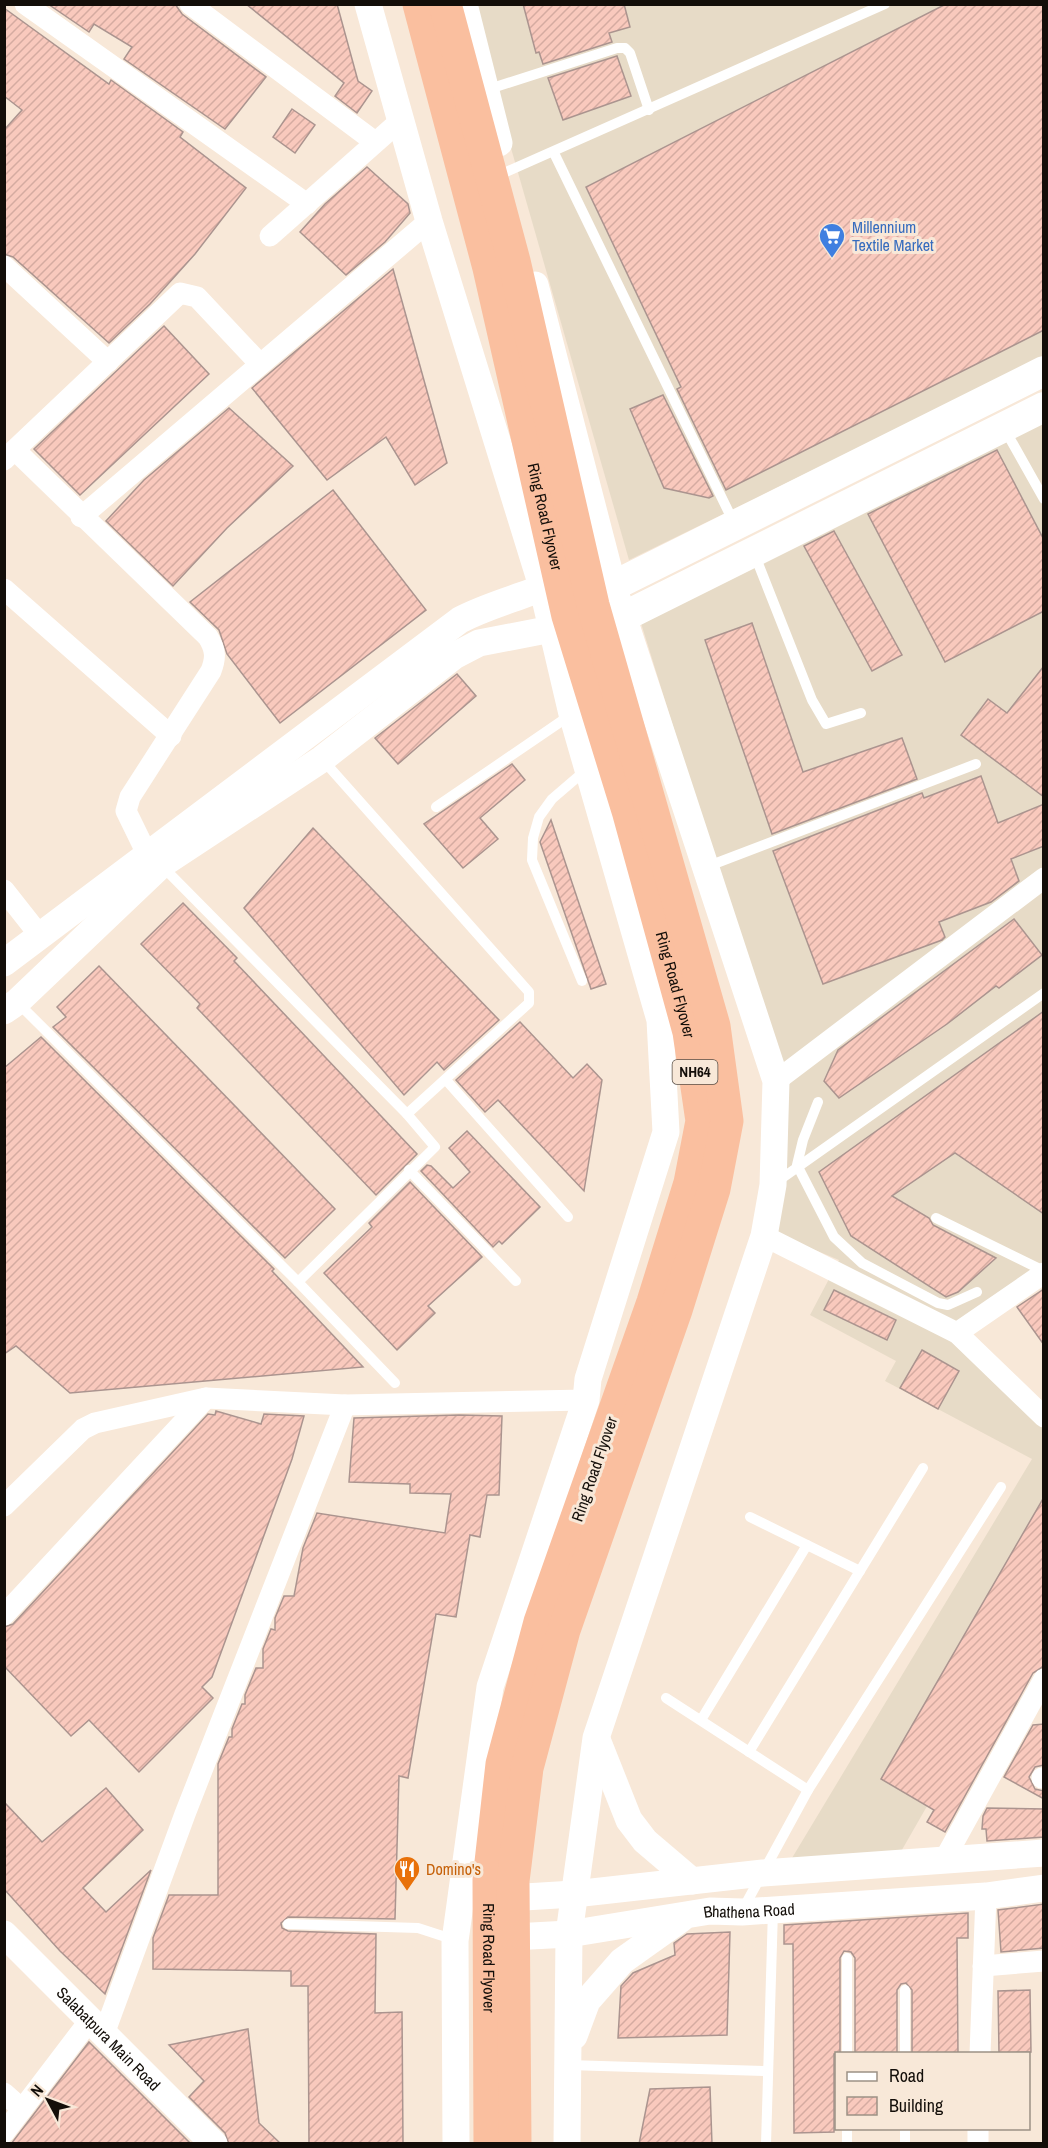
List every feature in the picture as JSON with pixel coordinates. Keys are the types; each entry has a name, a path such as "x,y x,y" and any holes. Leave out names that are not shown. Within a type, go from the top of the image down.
{"highway":[{"name":"Ring Road Flyover","path":"419,4 489,268 568,616 629,814 689,1032 702,1120 690,1183 653,1302 540,1622 502,1764 489,1880 490,2144"},
{"name":"Ring Road Flyover","path":"445,4 514,261 593,605 714,1026 727,1121 714,1189 676,1310 564,1630 527,1768 513,1881 515,2144"}],"main road":[{"path":"613,586 1044,371"},
{"path":"623,617 1044,407"}],"street":[{"path":"25,4 306,204"},
{"path":"189,4 375,142"},
{"path":"368,4 429,221 542,585 550,628 572,714 660,1020 666,1132 588,1379 586,1400 490,1687 455,1941 456,2144"},
{"path":"464,4 613,586 776,1082 773,1185 764,1236 596,1738 569,1934 567,2144"},
{"path":"270,236 400,120"},
{"path":"81,517 429,221"},
{"path":"4,266 108,362"},
{"path":"154,860 126,811 130,797 211,672 215,660 215,648 208,637 81,517 10,456 180,294 197,297 260,364"},
{"path":"11,1006 154,860 460,620 486,607 524,595 542,585 613,586"},
{"path":"4,589 171,736"},
{"path":"4,963 154,860 322,759 454,656 479,643 550,628 623,617"},
{"path":"776,1082 1044,878"},
{"path":"4,890 41,937"},
{"path":"764,1236 957,1333 1044,1417"},
{"path":"957,1333 1044,1272"},
{"path":"4,1506 82,1429 95,1423 206,1398 345,1405 586,1400"},
{"path":"4,1615 206,1398"},
{"path":"4,2133 22,2109 97,2027 185,1814 345,1405"},
{"path":"944,1860 1044,1679"},
{"path":"596,1738 629,1820 645,1841 692,1881"},
{"path":"459,1902 574,1894 763,1873 1044,1853"},
{"name":"Bhathena Road","path":"455,1941 569,1934 710,1911 986,1896 1044,1888"},
{"path":"980,2052 986,1896"},
{"path":"568,2058 587,2001 622,1961 687,1915"},
{"name":"Salabatpura Main Road","path":"4,1934 214,2144"},
{"path":"983,1966 1044,1960"},
{"path":"4,2092 22,2109"}],"lane":[{"path":"506,172 554,153 885,4"},
{"path":"485,90 625,48 630,52 650,110"},
{"path":"554,153 735,525"},
{"path":"1004,427 1044,499"},
{"path":"754,552 812,700 826,724 861,713"},
{"path":"436,807 572,714"},
{"path":"322,759 530,992 529,1003 407,1114"},
{"path":"706,867 976,764"},
{"path":"582,981 532,860 533,838 539,817 552,799 588,769"},
{"path":"154,860 407,1114 435,1147 409,1170 298,1282"},
{"path":"773,1185 797,1165 1044,993"},
{"path":"11,1006 298,1282 395,1383"},
{"path":"446,1080 568,1217"},
{"path":"818,1102 803,1140 797,1165 834,1237 862,1263 938,1303 948,1305 977,1292"},
{"path":"409,1170 516,1281"},
{"path":"936,1218 1044,1272"},
{"path":"749,1752 922,1468"},
{"path":"741,1911 808,1790 1001,1487"},
{"path":"750,1517 860,1571"},
{"path":"700,1720 807,1545"},
{"path":"666,1698 808,1790"},
{"path":"766,2144 773,1909"},
{"path":"288,1924 418,1928 455,1941"},
{"path":"847,1959 847,2052"},
{"path":"905,1990 905,2052"},
{"path":"568,2058 768,2071"}],"shaded area":[{"name":"Millennium Textile Market","path":"470,5 1043,5 1043,358 629,560"},
{"path":"1043,411 1043,1272 954,1338 1043,1426 1043,1604 899,1855 789,1863 1032,1459 885,1381 896,1361 810,1315 839,1260 772,1232 785,1086 640,620"}],"building":[{"path":"48,4 175,4 182,14 266,77 225,129 124,59 132,47 94,24 89,32"},
{"path":"246,4 337,4 358,81 372,91 357,113 335,96 344,83"},
{"path":"523,4 624,4 630,27 609,33 612,42 543,64 539,52 536,53"},
{"name":"Millennium Textile Market","path":"946,4 1044,4 1044,330 726,490 677,389 681,387 586,187"},
{"path":"4,8 109,84 111,80 183,132 180,137 246,188 195,254 150,304 109,343 13,257 4,254 4,130 22,110 4,96"},
{"path":"617,56 631,96 563,120 548,78"},
{"path":"292,109 315,125 295,153 273,137"},
{"path":"367,167 408,204 410,213 385,242 346,275 300,232 325,204"},
{"path":"393,269 447,463 415,485 386,437 327,480 252,388"},
{"path":"164,326 209,374 80,495 34,449"},
{"path":"663,395 713,496 709,498 664,488 630,409"},
{"path":"229,408 293,466 227,528 173,586 106,521 144,480"},
{"path":"997,450 1044,540 1044,611 945,662 868,514"},
{"path":"333,490 426,610 280,723 227,654 219,630 190,602"},
{"path":"834,531 902,655 872,671 804,546"},
{"path":"752,623 803,772 902,738 917,779 772,834 705,640"},
{"path":"1044,666 1044,797 961,735 988,699 1007,713"},
{"path":"457,674 476,696 398,764 375,738"},
{"path":"512,764 525,780 480,818 498,839 463,868 424,824"},
{"path":"981,776 998,823 1044,804 1044,846 1011,859 1019,881 991,902 939,922 945,937 942,940 823,984 773,851 922,793 924,798"},
{"path":"551,820 606,984 591,989 540,842"},
{"path":"313,828 499,1020 444,1070 437,1062 404,1095 244,908"},
{"path":"183,903 237,958 234,961 417,1154 376,1195 197,1008 200,1004 141,944"},
{"path":"1014,919 1042,955 999,988 996,986 947,1024 839,1098 824,1081 838,1050"},
{"path":"99,966 335,1209 285,1258 53,1027 66,1017 57,1007"},
{"path":"1044,1011 1044,1214 955,1153 892,1196 929,1218 933,1225 996,1258 958,1292 946,1297 851,1236 819,1172"},
{"path":"520,1022 573,1078 587,1064 602,1080 584,1191 498,1100 485,1112 456,1080"},
{"path":"41,1037 274,1269 272,1271 363,1367 70,1393 16,1346 4,1354 4,1068"},
{"path":"467,1131 540,1207 502,1244 499,1241 493,1247 421,1171 427,1165 431,1166 453,1188 470,1172 449,1148"},
{"path":"410,1182 482,1257 428,1306 435,1313 397,1350 324,1273 372,1227 369,1223"},
{"path":"1044,1289 1044,1345 1017,1307"},
{"path":"834,1290 896,1320 887,1340 824,1310"},
{"path":"922,1350 959,1371 938,1409 900,1388"},
{"path":"216,1411 261,1424 264,1414 304,1416 292,1459 212,1677 202,1687 213,1698 139,1772 89,1720 71,1736 4,1666 4,1627 13,1624 208,1414 215,1415"},
{"path":"502,1416 499,1495 487,1495 480,1537 470,1535 456,1617 436,1614 408,1778 399,1776 395,1919 288,1917 281,1923 282,1928 288,1931 376,1934 375,2013 402,2012 403,2143 309,2144 308,1986 291,1986 291,1971 153,1969 153,1938 169,1895 218,1895 218,1764 229,1737 232,1737 232,1729 242,1704 245,1704 245,1695 256,1668 263,1668 263,1649 271,1629 275,1630 275,1618 284,1596 294,1596 303,1548 317,1513 445,1533 451,1494 410,1493 410,1484 349,1482 354,1418"},
{"path":"1044,1497 1044,1666 1033,1673 945,1832 927,1822 934,1810 881,1779"},
{"path":"1044,1724 1044,1765 1035,1767 1029,1777 1035,1789 1044,1791 1044,1799 1004,1777 1033,1725"},
{"path":"106,1788 143,1830 83,1888 106,1912 151,1870 105,1994 60,1951 4,1889 4,1802 42,1842"},
{"path":"987,1808 1044,1809 1044,1837 987,1841 986,1829 982,1829 983,1816"},
{"path":"1044,1904 1044,1948 1001,1952 998,1910"},
{"path":"968,1913 968,1938 957,1938 958,2052 912,2052 912,1990 906,1983 901,1984 897,1990 897,2052 855,2052 855,1958 851,1952 844,1951 840,1958 840,2052 834,2054 834,2132 794,2133 793,1944 784,1944 784,1925"},
{"path":"730,1932 727,2035 618,2038 621,1986 633,1973 675,1955 674,1943 687,1934"},
{"path":"1030,1990 1031,2052 999,2052 998,1991"},
{"path":"248,2029 259,2123 281,2144 229,2144 225,2133 189,2097 204,2081 169,2045"},
{"path":"89,2042 191,2144 11,2144"},
{"path":"710,2087 712,2144 639,2144 650,2089"}],"place":[{"name":"Millennium Textile Market","path":"832,259"},
{"name":"Domino's","path":"407,1892"}]}
